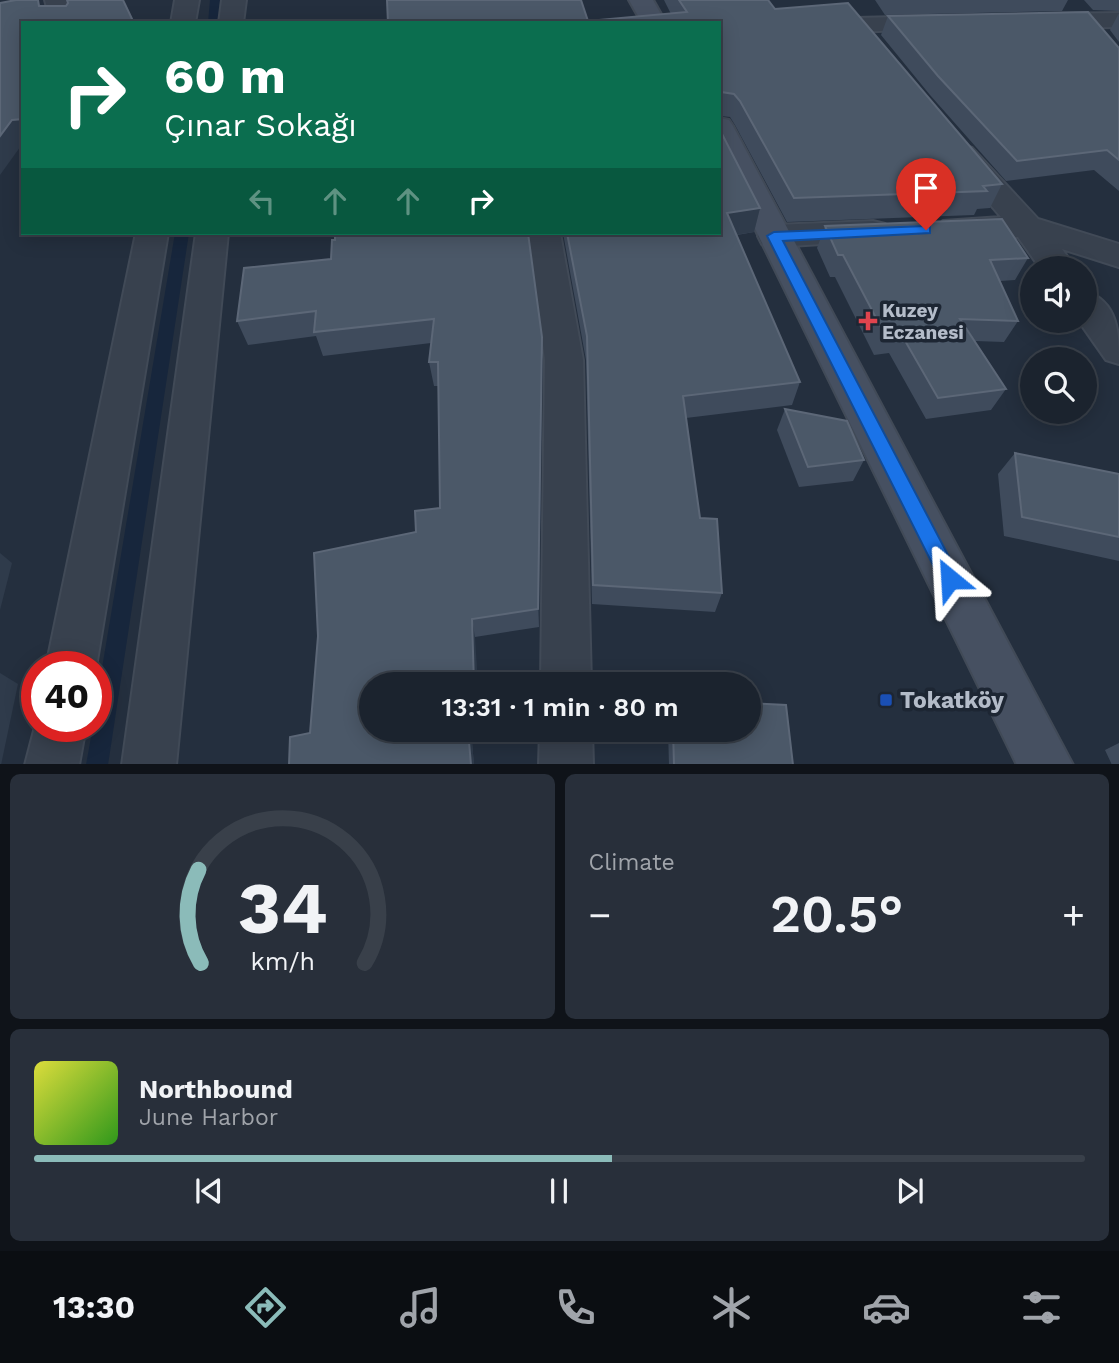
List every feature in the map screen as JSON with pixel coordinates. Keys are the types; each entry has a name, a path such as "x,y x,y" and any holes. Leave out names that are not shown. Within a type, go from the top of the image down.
{"street":[{"path":"57,0 62,21"},
{"path":"183,21 187,0"},
{"path":"231,21 234,0"},
{"path":"641,0 653,21"},
{"path":"845,0 856,25 880,55"},
{"path":"1068,0 1102,40"},
{"path":"1018,22 1119,20"},
{"path":"856,25 964,23"},
{"path":"721,131 1044,764"},
{"path":"945,135 1027,226 1049,256"},
{"path":"774,236 1027,226 1119,256"},
{"path":"74,651 152,235"},
{"path":"149,764 178,539 212,235"},
{"path":"544,235 564,360 566,672"},
{"path":"1097,320 1119,350"},
{"path":"52,764 57,742"},
{"path":"566,742 566,764"}],"building":[{"path":"38,0 39,6 66,6 67,0 123,0 133,21 21,21 21,119 12,120 0,136 0,3"},
{"path":"387,0 581,0 588,21 388,21"},
{"path":"679,0 768,0 775,9 848,3 1002,184 983,186 987,191 794,198 734,94 721,92 721,21 588,21 687,12"},
{"path":"1088,12 1119,48 1119,160 1107,150 1017,161 938,76 888,16"},
{"path":"721,132 760,208 727,213 800,382 683,396 700,518 717,519 722,593 593,585 587,336 567,235 721,235"},
{"path":"1002,219 1027,256 990,260 1018,321 960,319 1006,389 938,398 900,332 884,333 843,255 838,255 825,226"},
{"path":"335,235 528,235 542,337 538,609 472,619 474,672 359,672 359,742 469,742 471,764 289,764 290,737 310,733 318,636 314,553 416,532 415,511 440,508 438,362 429,362 434,319 314,332 316,311 237,321 244,268 331,259 332,240 335,240"},
{"path":"785,409 847,421 864,460 808,467"},
{"path":"1015,453 1119,474 1119,537 1022,517"},
{"path":"761,704 786,705 793,764 674,764 673,742 761,742"}],"waterway":[{"path":"213,21 215,0"},
{"path":"97,764 182,235"}],"place":[{"name":"Kuzey Eczanesi","path":"868,321"},
{"name":"Tokatköy","path":"886,700"}],"route":[{"path":"926,230 774,236 950,579"}]}
